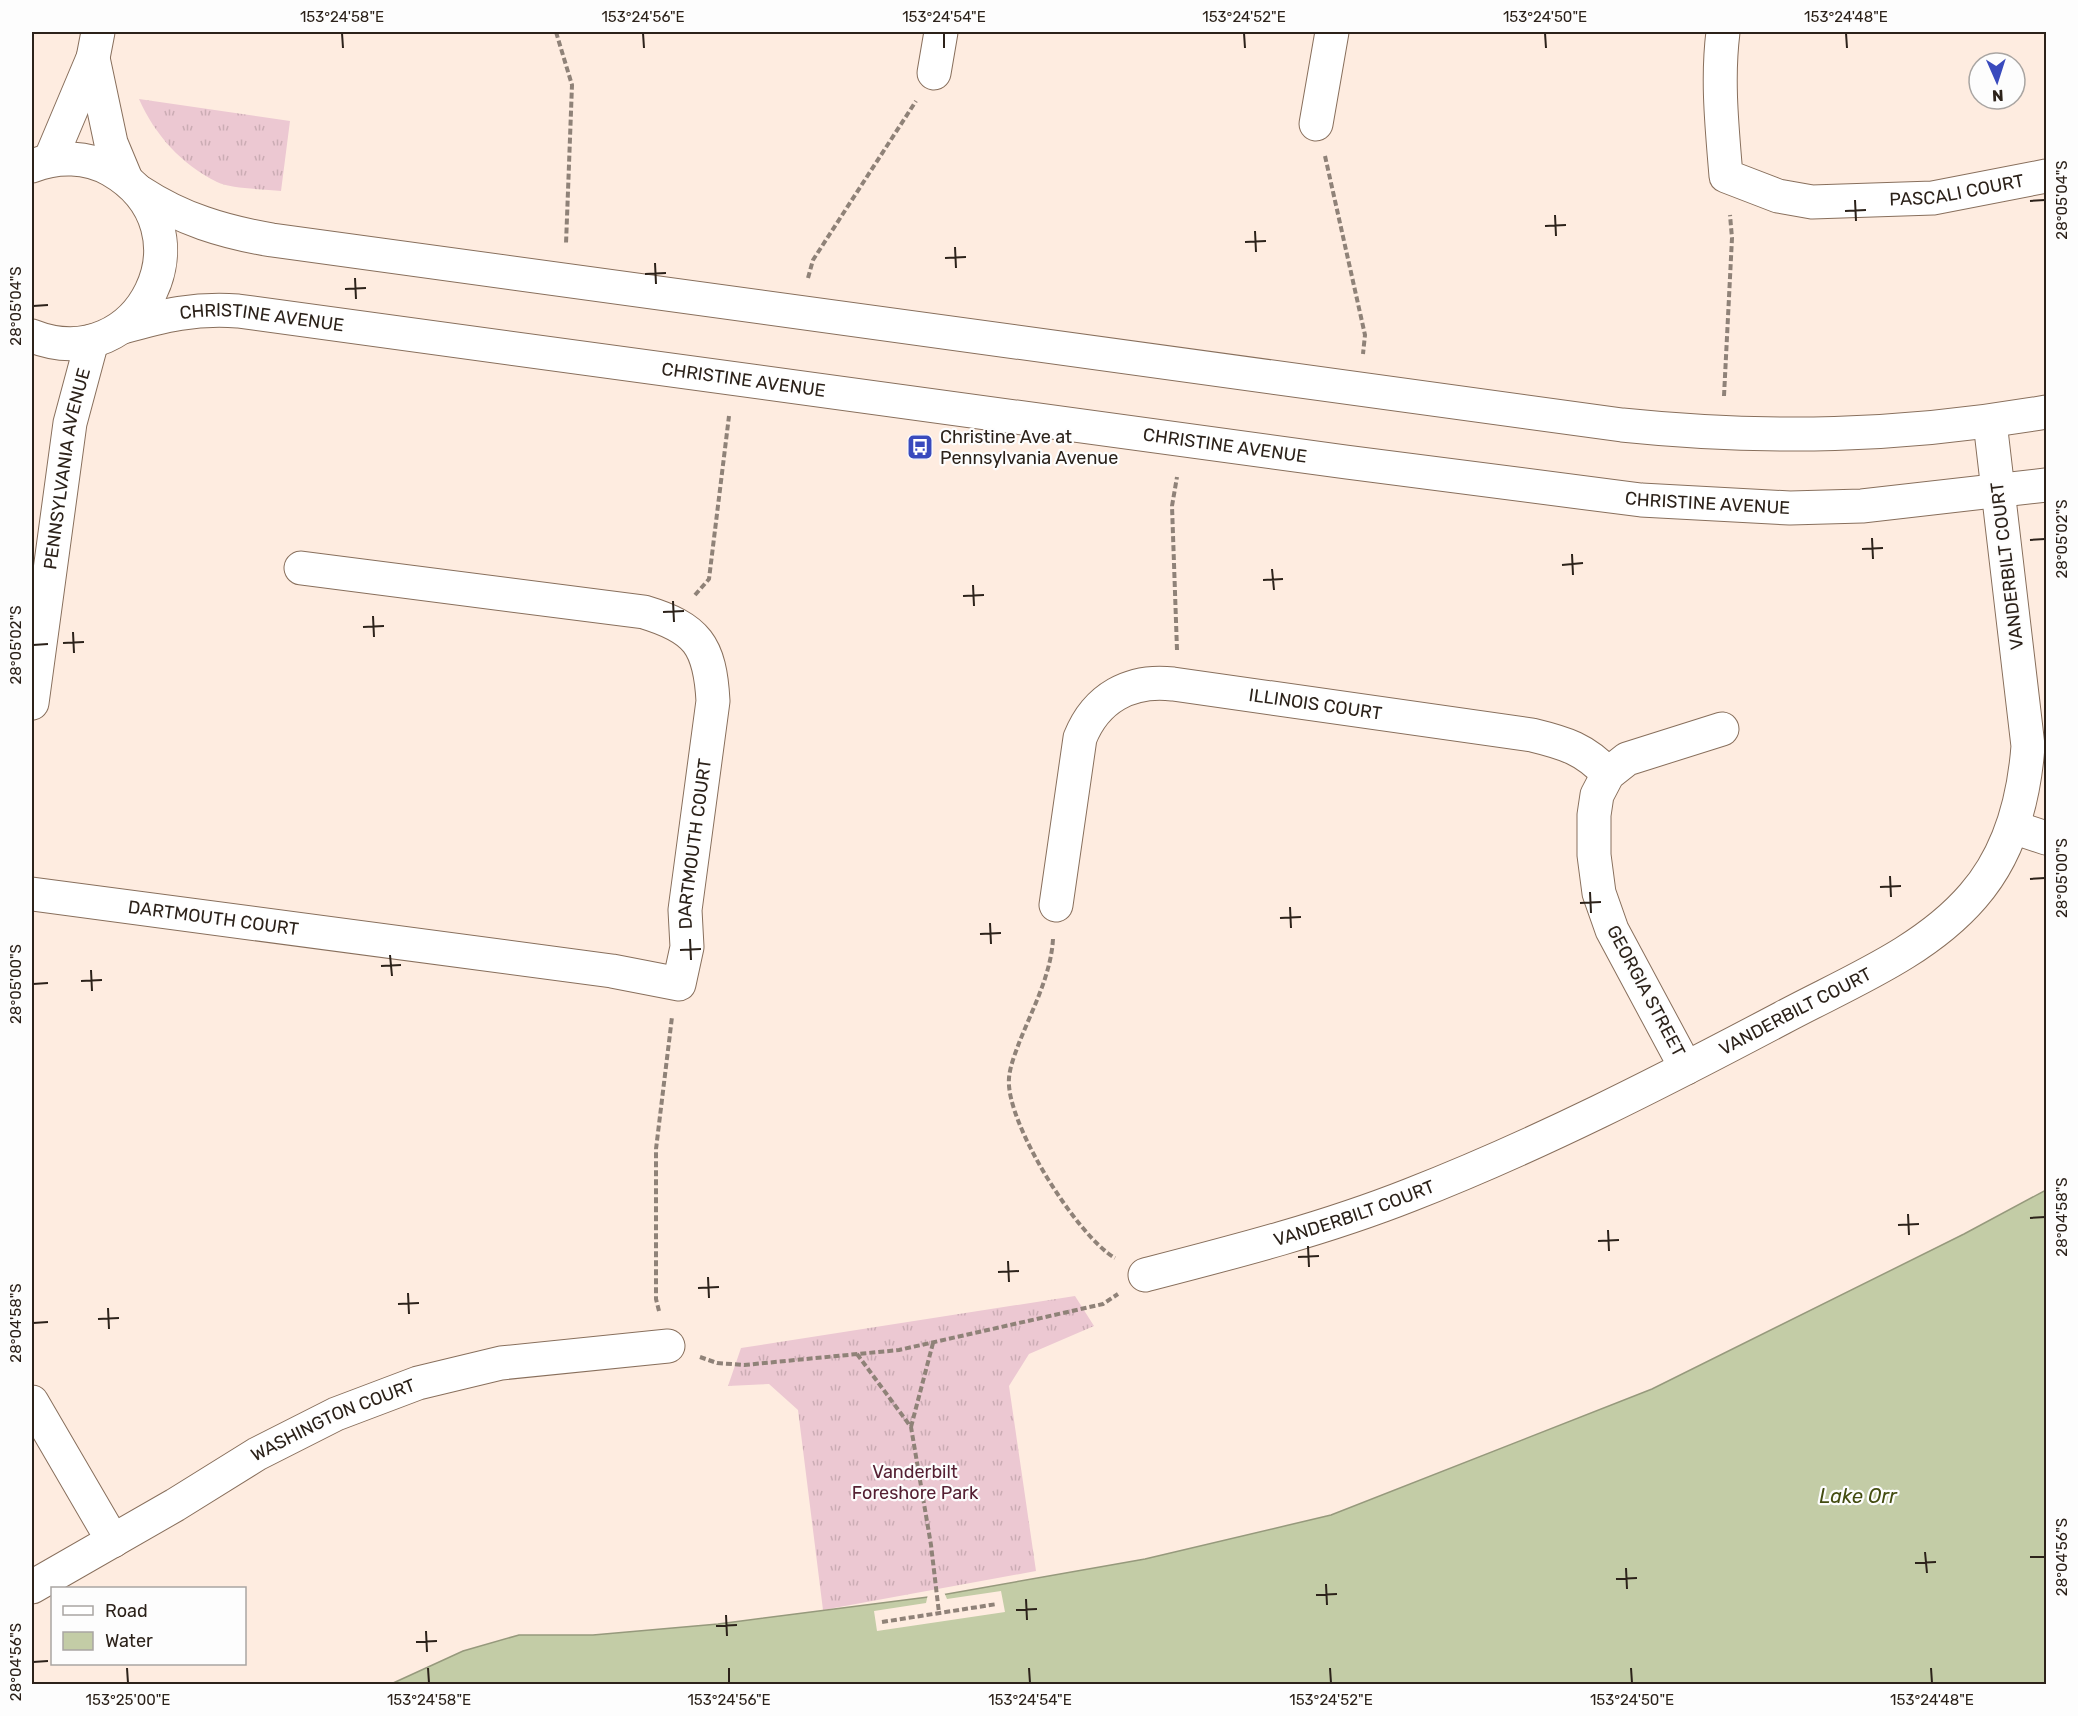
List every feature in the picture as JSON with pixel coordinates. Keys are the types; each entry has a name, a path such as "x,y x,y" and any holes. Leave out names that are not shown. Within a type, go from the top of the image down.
{"street":[{"path":"934,73 941,32"},
{"path":"1316,124 1332,32"},
{"path":"1723,32 1719,92 1726,176"},
{"path":"40,163 96,45"},
{"path":"32,336 46,342 69,344 92,341 123,327 144,305 158,278 162,248 155,218 133,185 111,143 96,45"},
{"path":"40,163 76,159 103,166 166,209 229,233 565,282 1622,425 1721,435 1854,434 1990,422 2046,412"},
{"name":"PASCALI COURT","path":"1726,176 1778,196 1812,202 1933,198 2046,176"},
{"name":"CHRISTINE AVENUE","path":"123,327 174,312 210,309 238,311 1334,461 1641,500 1790,508 1862,506 2046,485"},
{"name":"PENNSYLVANIA AVENUE","path":"32,703 70,423 92,341"},
{"name":"VANDERBILT COURT","path":"1145,1275 1280,1238 1409,1196 1548,1136 1686,1068 1902,954 1944,924 1974,895 1995,862 2013,826 2025,781 2028,746 1990,422"},
{"name":"DARTMOUTH COURT","path":"32,895 612,971 645,980 680,984 687,947 685,910 713,701 712,669 699,642 673,621 644,612 302,568"},
{"name":"ILLINOIS COURT","path":"1056,905 1080,738 1088,718 1106,699 1133,685 1173,684 1532,735 1565,743 1593,757 1608,774"},
{"path":"1608,774 1628,759 1722,729"},
{"name":"GEORGIA STREET","path":"1608,774 1597,795 1594,815 1594,855 1599,893 1612,930 1686,1068"},
{"path":"2013,826 2046,838"},
{"path":"32,875 32,895"},
{"name":"WASHINGTON COURT","path":"32,1587 257,1454 336,1414 418,1383 501,1363 668,1346"},
{"path":"32,1402 113,1541"}],"path":[{"path":"556,32 572,86 565,282"},
{"path":"799,313 813,260 934,73"},
{"path":"1316,124 1334,188 1365,335 1359,390"},
{"path":"1721,435 1732,238 1726,176"},
{"path":"673,621 709,579 729,416"},
{"path":"1173,684 1177,652 1172,506 1177,477"},
{"path":"680,984 670,1024 656,1158 656,1299 668,1346 717,1363 744,1365 900,1350 1103,1304 1145,1275 1102,1250 1079,1225 1017,1122 1010,1098 1009,1077 1013,1060 1052,956 1056,905"},
{"path":"933,1343 911,1428 939,1613"},
{"path":"858,1354 911,1428"},
{"path":"882,1622 997,1604"}],"green space":[{"path":"139,99 290,121 281,191 231,186 204,175 170,147 153,125"},
{"name":"Vanderbilt Foreshore Park","path":"1075,1296 1094,1326 1029,1354 1009,1386 1036,1571 823,1610 798,1410 769,1384 728,1386 741,1348"}],"water":[{"name":"Lake Orr","path":"2046,1190 2046,1684 391,1684 463,1651 519,1635 593,1635 718,1624 936,1596 1145,1559 1331,1515 1652,1389 1964,1234"}],"pier":[{"path":"1001,1591 1005,1612 877,1631 874,1611 926,1603 928,1594 944,1592 947,1599"}],"place":[{"name":"Christine Ave at Pennsylvania Avenue","path":"920,447"}]}
